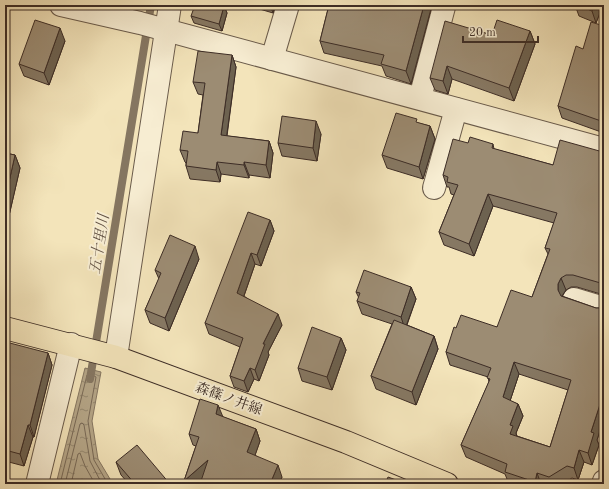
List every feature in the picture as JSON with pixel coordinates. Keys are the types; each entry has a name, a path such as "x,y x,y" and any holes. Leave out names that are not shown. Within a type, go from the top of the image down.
{"main road":[{"name":"森篠ノ井線","path":"5,328 113,356 346,442 447,484"}],"street":[{"path":"61,5 164,29 604,149"},
{"path":"113,356 164,29 170,5"},
{"path":"272,59 288,5"},
{"path":"420,98 444,7"},
{"path":"434,188 456,109"},
{"path":"574,298 604,308"},
{"path":"37,484 77,346"}],"water":[{"path":"85,368 101,372 92,421 98,459 113,484 56,484"}],"building":[{"path":"195,5 224,6 219,24 191,16"},
{"path":"329,5 424,5 406,71 381,64 384,55 320,41"},
{"path":"578,5 594,5 592,11"},
{"path":"35,20 60,28 44,73 19,64"},
{"path":"497,20 530,31 509,88 447,66 443,81 430,78 445,21 492,35"},
{"path":"591,22 604,26 604,122 558,106 576,46 583,49"},
{"path":"198,51 232,55 221,135 269,141 266,165 244,162 244,165 217,162 216,170 186,166 188,151 180,150 183,131 198,133 205,83 193,82"},
{"path":"396,113 417,119 416,122 430,126 419,167 382,155"},
{"path":"282,116 316,121 313,148 278,143"},
{"path":"470,137 493,144 492,148 553,165 560,140 603,152 604,151 604,284 573,275 566,275 561,278 558,284 558,290 561,296 596,308 604,307 604,376 602,381 604,382 604,392 591,432 594,433 588,453 579,450 574,468 567,466 549,477 537,473 535,482 505,472 507,464 461,445 490,379 487,378 491,368 446,352 454,327 456,328 461,315 497,327 511,290 532,297 550,249 545,248 557,213 488,194 469,244 439,232 458,185 447,182 448,177 443,175 453,139 468,143","holes":["514,362 571,380 550,447 510,434 513,426 510,425 518,404 503,397"]},
{"path":"5,153 15,155 5,200"},
{"path":"248,212 270,220 257,255 251,253 237,293 278,314 263,344 265,344 255,370 250,368 244,381 230,376 243,338 205,323"},
{"path":"170,235 195,246 165,318 145,310 161,273 155,270"},
{"path":"364,270 411,287 401,317 357,301 360,293 356,292"},
{"path":"394,320 434,336 412,392 371,376"},
{"path":"312,327 341,338 327,377 298,368"},
{"path":"6,342 48,353 30,425 28,425 20,454 5,450 5,433 9,420 5,419"},
{"path":"200,399 218,405 216,414 256,429 247,452 278,465 270,484 200,484 208,460 184,481 199,437 189,434"},
{"path":"137,445 170,484 135,484 116,462"},
{"path":"388,477 407,484 385,484"}],"waterway":[{"name":"五十里川","path":"90,379 151,5"}]}
